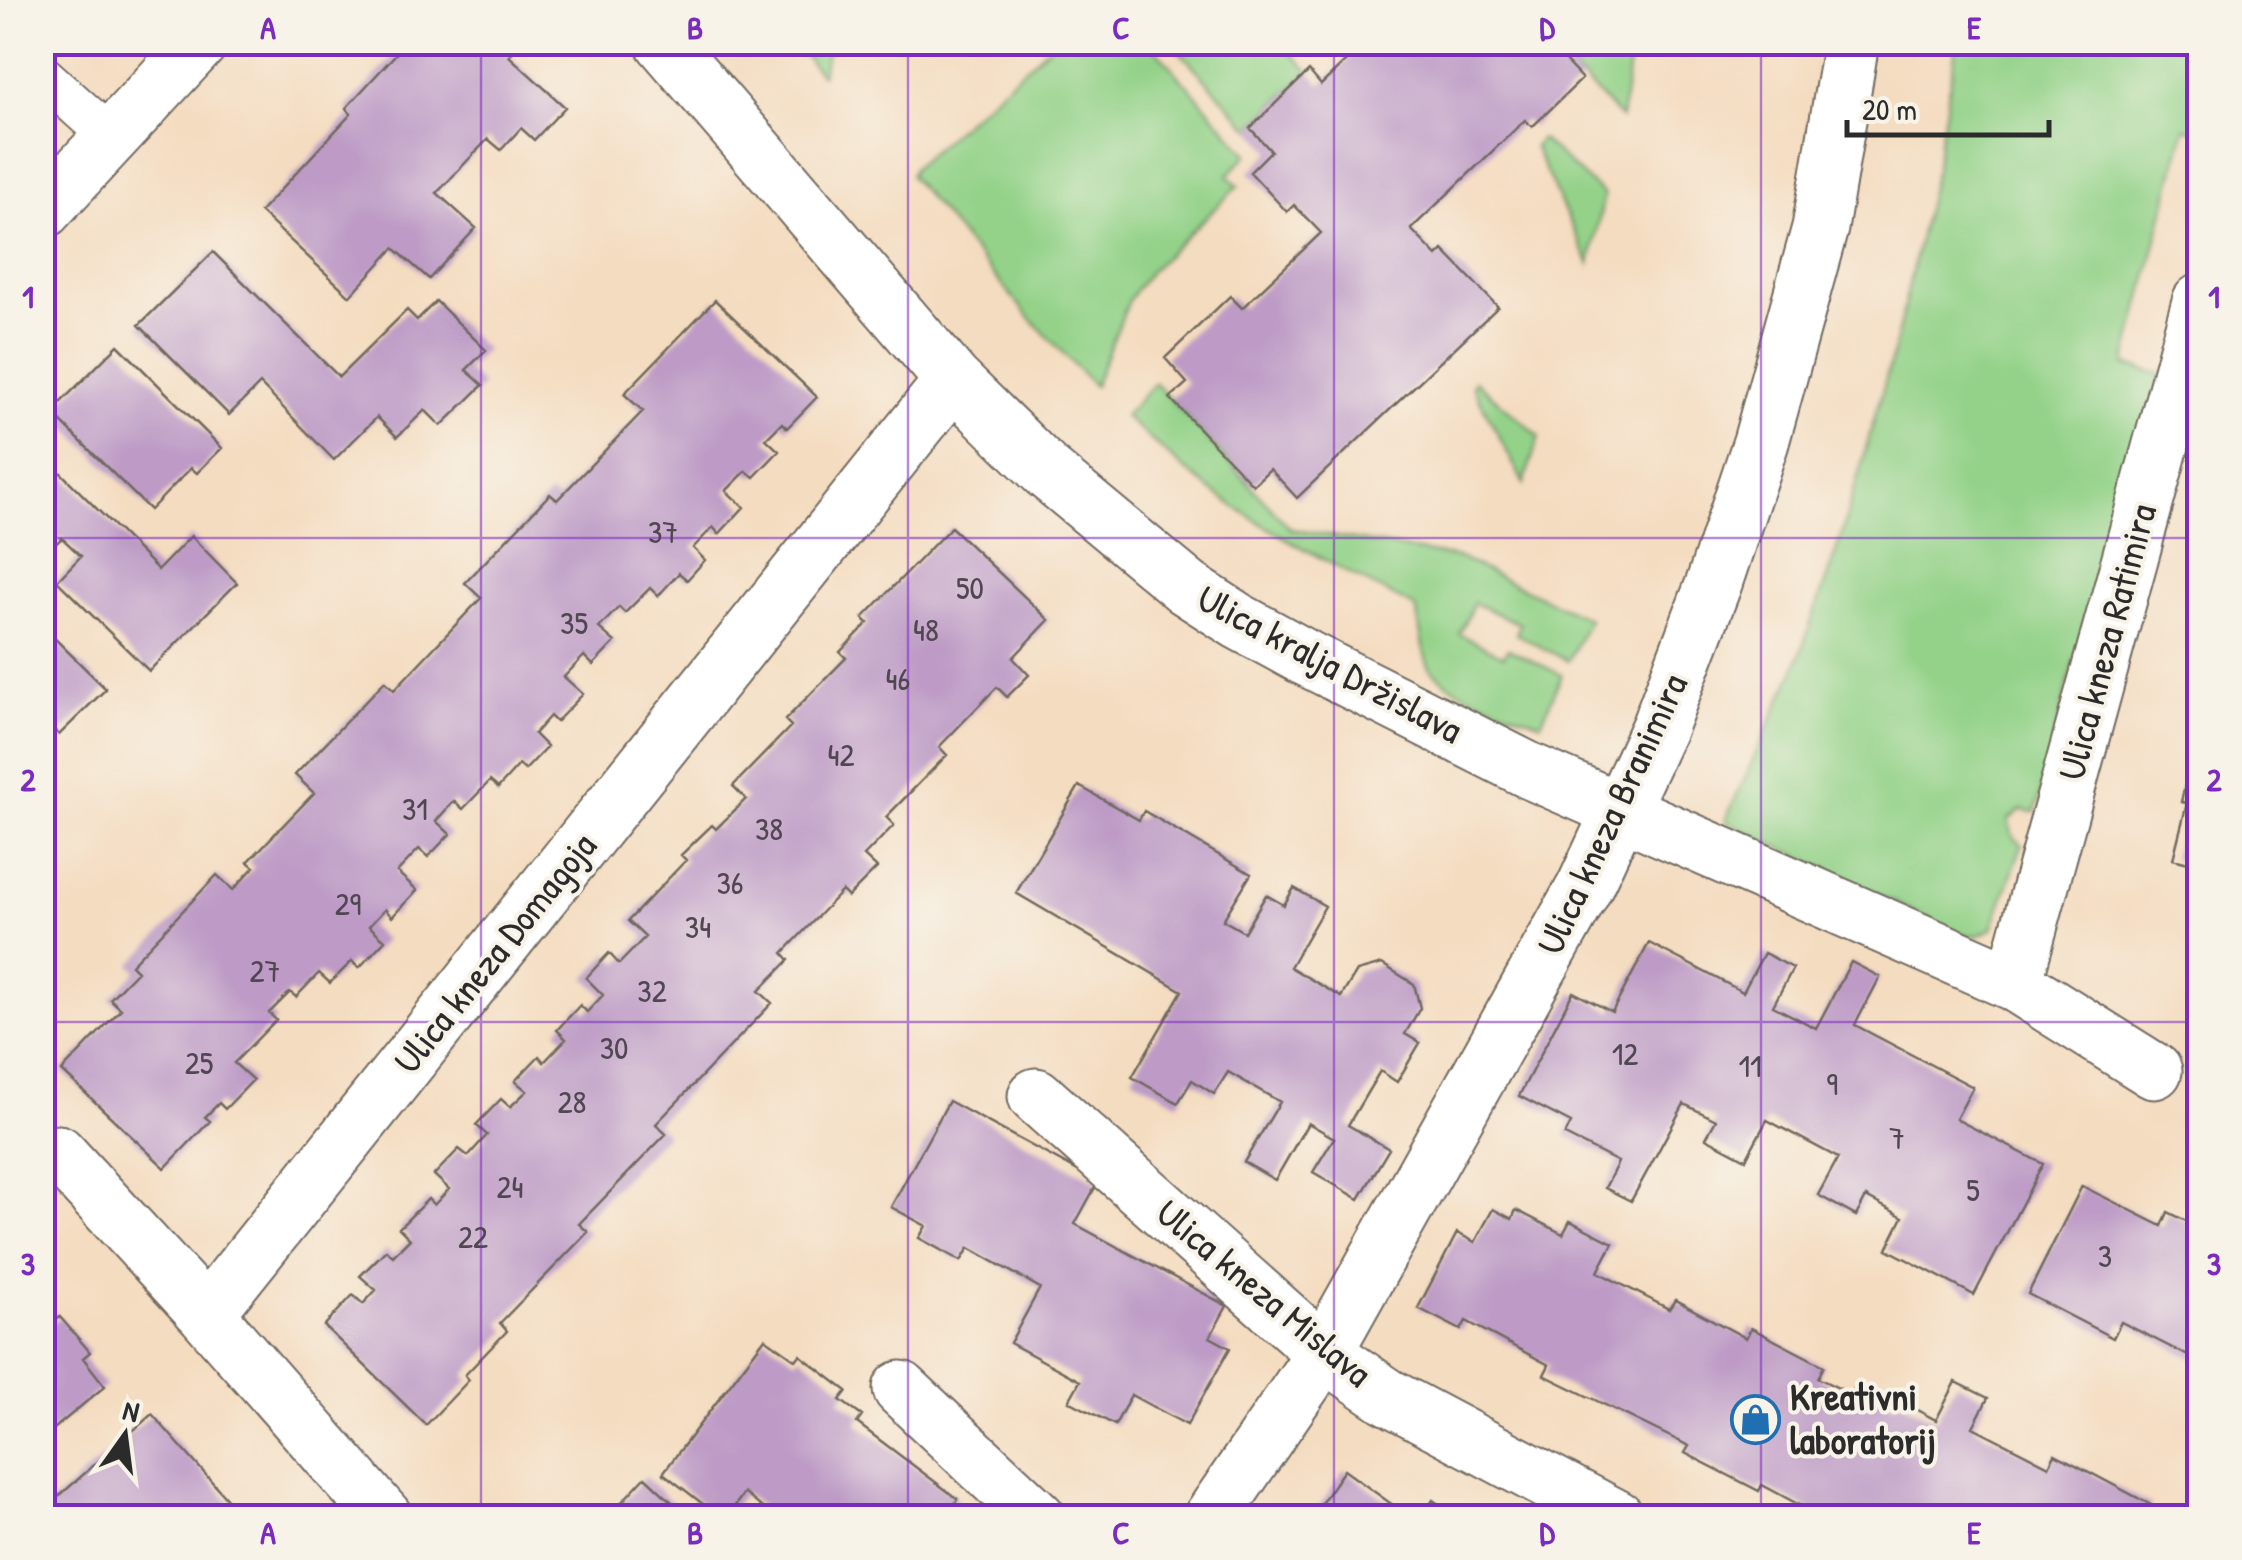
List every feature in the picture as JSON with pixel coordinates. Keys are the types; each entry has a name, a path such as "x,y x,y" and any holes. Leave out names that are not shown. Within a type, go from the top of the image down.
{"street":[{"path":"42,212 200,42"},
{"name":"Ulica kralja Držislava","path":"662,42 953,380 1046,471 1187,588 1238,621 1621,813 1700,843 2014,983 2154,1071"},
{"name":"Ulica kneza Branimira","path":"1211,1518 1324,1353 1584,888 1621,813 1714,584 1760,442 1820,228 1851,42"},
{"name":"Ulica kneza Ratimira","path":"2014,983 2200,302"},
{"name":"Ulica kneza Domagoja","path":"206,1314 953,380"},
{"name":"Ulica kneza Mislava","path":"1036,1096 1324,1353 1387,1396 1617,1518"},
{"path":"58,1153 385,1518"},
{"path":"901,1389 1038,1518"}],"lane":[{"path":"42,75 111,138"}],"green space":[{"path":"794,43 825,43 827,54 821,75"},
{"path":"1053,43 1150,43 1248,154 1228,175 1238,186 1149,272 1130,298 1094,386 1031,319 910,176 913,168"},
{"path":"1172,43 1282,43 1309,71 1250,128"},
{"path":"1547,43 1632,43 1621,118"},
{"path":"1957,43 2199,43 2199,132 2185,128 2125,365 2164,375 2106,607 2087,610 2035,812 2021,810 2008,820 2013,836 2022,845 1992,929 1977,936 1965,936 1725,821 1795,669 1839,543 1894,350 1935,169"},
{"path":"1541,139 1604,195 1590,264 1534,147"},
{"path":"1475,381 1539,436 1524,484 1472,385"},
{"path":"1155,383 1291,529 1459,558 1589,619 1568,661 1516,634 1520,624 1474,603 1459,634 1504,656 1508,649 1562,675 1541,723 1446,683 1428,664 1416,608 1257,521 1207,487 1154,443 1124,416"}],"building":[{"path":"407,42 521,42 509,56 565,107 534,140 521,128 501,150 488,139 437,193 476,228 429,279 394,248 350,296 260,212 351,114 346,108"},
{"path":"1366,42 1547,42 1582,79 1532,127 1525,120 1411,229 1437,256 1443,250 1498,307 1297,498 1270,469 1253,485 1170,398 1187,383 1165,358 1230,296 1242,308 1321,233 1294,205 1287,212 1250,172 1271,151 1250,128 1309,71 1321,85"},
{"path":"213,252 339,377 407,310 417,320 436,301 486,350 466,370 483,385 441,426 425,410 397,437 377,417 334,460 260,384 229,415 139,325"},
{"path":"715,300 817,397 787,428 782,423 766,439 779,451 754,477 746,471 726,491 744,507 719,534 713,527 693,548 705,560 687,580 679,573 658,596 650,588 625,613 619,607 599,628 615,642 593,665 584,656 564,677 583,694 556,722 550,716 534,734 547,747 525,770 519,765 498,788 490,781 463,809 454,801 436,821 450,834 428,857 419,849 397,872 417,890 392,917 385,909 369,926 385,940 359,968 352,961 330,983 319,973 296,997 290,992 269,1013 276,1020 234,1063 253,1080 225,1109 219,1103 205,1117 210,1121 165,1168 62,1071 121,1009 110,999 137,971 131,965 217,875 233,890 254,867 248,862 314,793 295,775 385,681 394,690 481,598 465,583 550,494 557,500 643,411 624,394"},
{"path":"118,345 222,448 197,473 191,468 150,510 51,412"},
{"path":"42,454 158,570 191,536 237,583 149,671 57,581 81,556 62,538 42,556"},
{"path":"951,527 1049,620 1013,658 1029,675 1007,697 997,687 939,747 947,755 886,817 894,825 864,856 877,868 848,897 842,891 783,953 789,960 759,991 772,1003 656,1124 666,1134 579,1224 588,1232 500,1323 507,1331 465,1375 469,1380 426,1425 324,1326 353,1295 363,1304 376,1290 360,1276 386,1250 393,1256 410,1239 399,1228 428,1199 434,1205 449,1189 434,1175 459,1149 468,1156 487,1135 476,1125 501,1099 510,1107 527,1091 515,1081 539,1056 544,1062 566,1039 557,1030 580,1005 587,1012 603,995 586,978 609,953 619,964 645,937 628,921 686,860 681,855 712,825 716,829 746,799 733,786 791,726 785,720 846,658 840,652 868,623 863,618"},
{"path":"42,626 106,689 59,735 42,718"},
{"path":"2198,731 2200,866 2173,859 2187,803 2181,802"},
{"path":"1079,786 1139,820 1144,811 1251,874 1223,920 1244,932 1266,895 1284,905 1294,888 1325,906 1290,967 1341,997 1357,971 1382,964 1414,984 1420,1008 1405,1034 1420,1043 1397,1082 1380,1071 1348,1125 1389,1149 1359,1199 1313,1172 1334,1138 1308,1123 1275,1180 1244,1162 1280,1102 1228,1072 1214,1094 1192,1080 1178,1103 1132,1077 1182,991 1016,893"},
{"path":"1649,943 1743,992 1764,953 1793,968 1773,1006 1816,1028 1851,962 1880,977 1855,1025 1973,1087 1956,1119 2043,1164 1974,1295 1887,1249 1903,1217 1866,1197 1856,1216 1818,1195 1838,1158 1767,1120 1746,1159 1706,1138 1716,1120 1684,1104 1631,1201 1605,1188 1618,1162 1565,1135 1571,1123 1519,1096 1573,992 1612,1012"},
{"path":"949,1101 1098,1182 1075,1224 1227,1306 1210,1337 1230,1348 1187,1425 1131,1395 1115,1425 1069,1401 1080,1381 1010,1343 1040,1288 969,1248 961,1261 919,1238 926,1226 891,1207"},
{"path":"2082,1186 2162,1226 2168,1212 2200,1228 2200,1362 2121,1322 2113,1338 2028,1294"},
{"path":"1493,1209 1512,1219 1516,1210 1563,1234 1570,1221 1613,1243 1598,1272 1669,1309 1675,1300 1746,1338 1751,1328 1824,1366 1818,1378 1851,1394 1856,1385 1895,1405 1898,1400 1936,1420 1956,1382 1988,1398 1973,1427 2049,1466 2055,1454 2151,1505 2144,1518 1851,1518 1840,1512 1837,1518 1824,1518 1762,1485 1759,1491 1685,1453 1689,1446 1544,1375 1549,1365 1466,1321 1461,1330 1418,1308 1457,1233 1475,1242"},
{"path":"60,1317 90,1352 83,1358 105,1386 42,1439 42,1332"},
{"path":"765,1338 796,1360 800,1355 847,1391 840,1400 862,1416 857,1423 958,1499 951,1509 962,1518 775,1518 744,1493 726,1518 721,1518 663,1473"},
{"path":"152,1414 244,1518 42,1518 42,1511"},
{"path":"1344,1470 1411,1518 1311,1518"},
{"path":"645,1477 689,1518 607,1518"},
{"path":"1433,1500 1458,1518 1421,1518"}],"place":[{"name":"Kreativni laboratorij","path":"1755,1419"}]}
